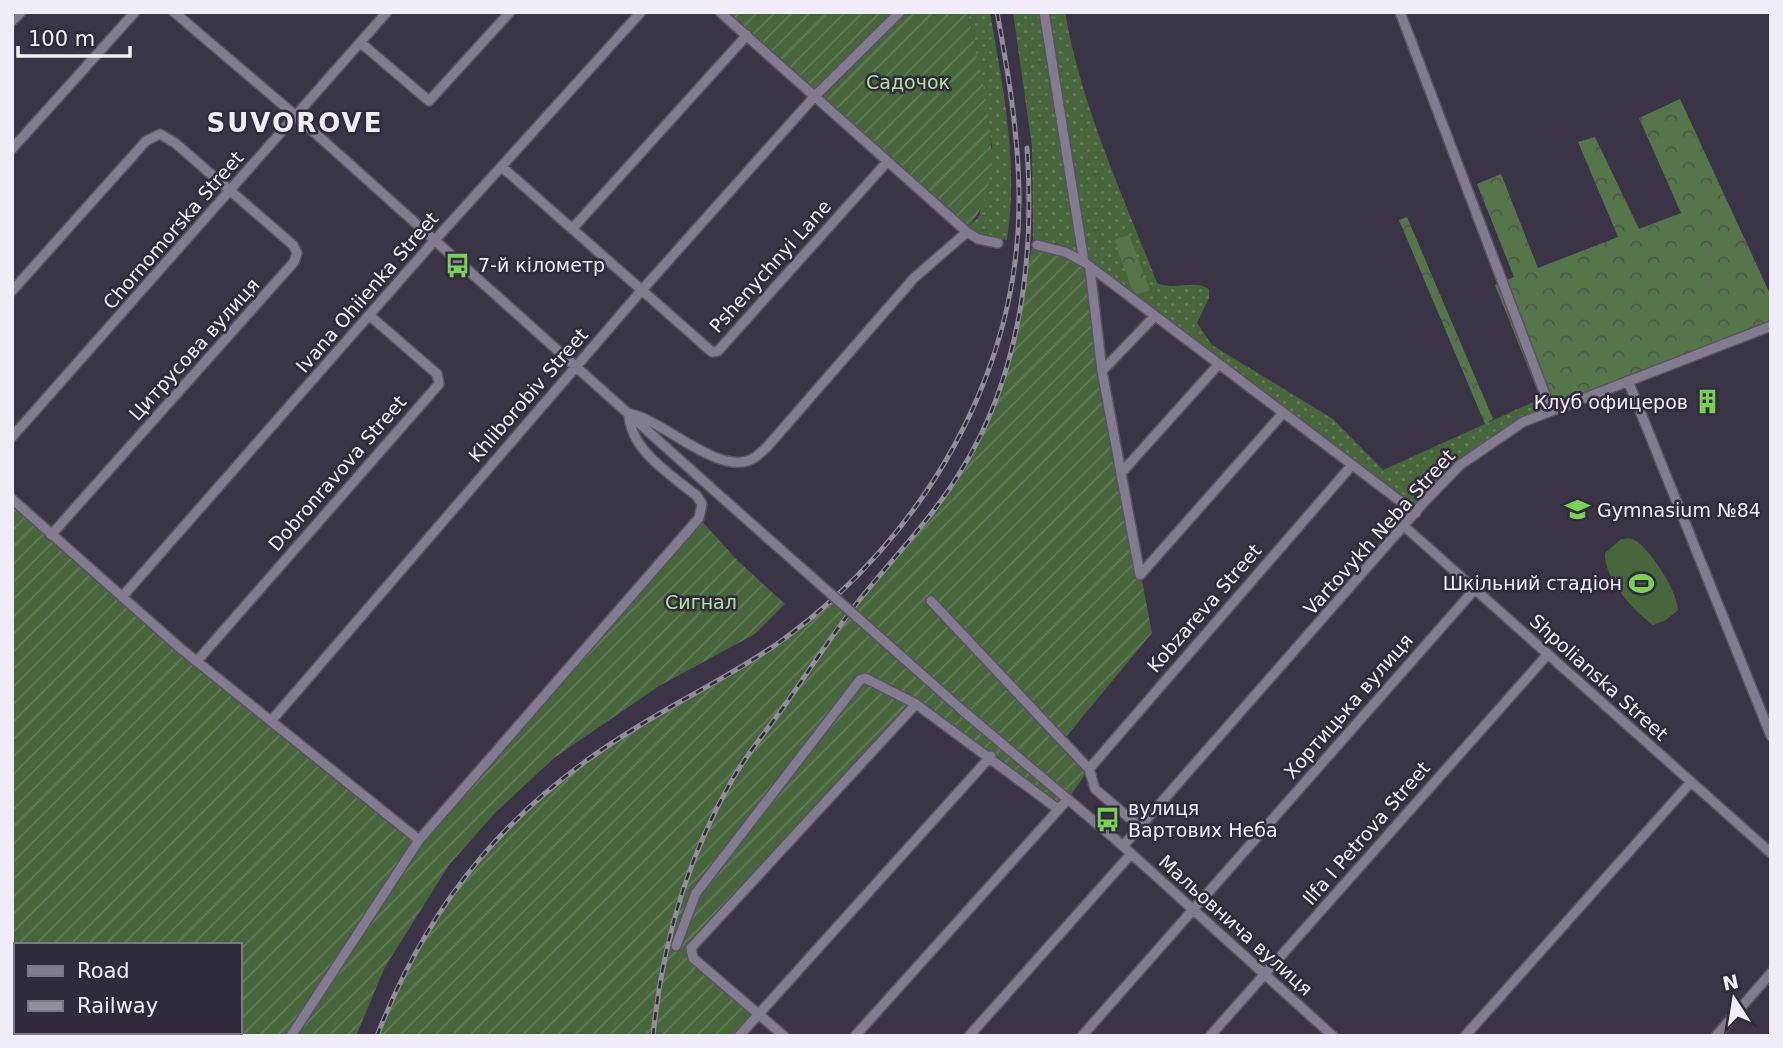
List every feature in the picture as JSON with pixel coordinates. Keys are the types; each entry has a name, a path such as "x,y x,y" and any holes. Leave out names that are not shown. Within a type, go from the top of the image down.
{"street":[{"path":"12,22 20,12"},
{"path":"12,149 135,12"},
{"name":"Мальовнича вулиця","path":"174,12 296,116 962,710 1119,842 1334,1036"},
{"name":"Chornomorska Street","path":"12,438 387,12"},
{"path":"361,43 429,101 510,12"},
{"name":"Ivana Ohiienka Street","path":"122,597 435,240 641,12"},
{"path":"720,12 967,232 978,239 998,243"},
{"name":"Khliborobiv Street","path":"272,720 642,290 814,97 900,12"},
{"path":"1044,12 1102,371 1140,575 1283,413"},
{"path":"1399,12 1551,410"},
{"path":"573,228 747,35"},
{"name":"Цитрусова вулиця","path":"12,291 153,136 168,137 293,245 297,253 295,262 51,535"},
{"name":"Pshenychnyi Lane","path":"642,290 707,349 719,351 887,162"},
{"path":"502,167 642,290"},
{"path":"291,1036 419,840 699,518 702,504 697,496 646,452 634,437 629,413 647,418 722,460 737,463 751,460 767,447 914,278 967,232"},
{"path":"1037,245 1065,252 1087,266 1416,513"},
{"name":"Dobronravova Street","path":"197,662 439,384 437,374 369,315"},
{"path":"1102,371 1154,317"},
{"name":"Vartovykh Neba Street","path":"1119,842 1139,826 1416,513 1461,465 1487,444 1551,410 1771,326"},
{"path":"1122,472 1218,365"},
{"path":"1628,381 1771,736"},
{"name":"Kobzareva Street","path":"1089,773 1352,465"},
{"path":"12,499 197,662 419,840"},
{"name":"Shpolianska Street","path":"1404,526 1771,853"},
{"name":"Хортицька вулиця","path":"1082,1036 1475,589"},
{"path":"931,601 1089,773 1102,796 1139,826"},
{"name":"Ilfa I Petrova Street","path":"1210,1036 1548,654"},
{"path":"676,946 696,893 860,680 865,678 916,704 990,756 1058,809"},
{"path":"784,1036 691,954 691,948 916,704"},
{"path":"739,1036 990,756"},
{"path":"1465,1036 1691,782"},
{"path":"855,1036 1068,799"},
{"path":"969,1036 1131,854"},
{"path":"1716,1036 1771,973"}],"green space":[{"name":"Садочок","path":"725,12 968,12 990,125 991,155 989,184 981,208 966,228"},
{"path":"968,12 990,12 1000,69 1010,154 1007,240 979,236 966,228 979,217 992,146"},
{"path":"1013,12 1065,12 1081,82 1092,116 1157,283 1170,286 1197,285 1209,289 1209,298 1197,323 1212,345 1333,419 1383,470 1540,399 1546,412 1487,444 1416,513 1087,259 1056,243 1033,242 1032,147"},
{"path":"1680,99 1771,296 1771,326 1546,412 1495,285 1514,277 1477,184 1501,174 1538,268 1618,237 1578,142 1595,137 1639,229 1681,213 1639,118"},
{"path":"1407,217 1493,419 1485,424 1399,220"},
{"path":"1129,235 1150,290 1134,295 1114,240"},
{"path":"1033,242 1065,252 1090,269 1102,371 1152,633 1065,738 1089,769 1068,799 1051,804 916,704 691,954 758,1012 739,1036 377,1036 411,961 454,890 479,858 536,798 594,754 755,658 837,599 851,612 935,510 975,447 1007,361"},
{"name":"Сигнал","path":"12,499 180,648 419,840 699,518 738,561 785,604 755,634 659,686 554,758 494,814 449,865 385,967 356,1036 195,1034 242,1034 242,943 14,943 12,1022"},
{"name":"Шкільний стадіон","path":"1621,539 1631,539 1639,543 1654,559 1668,582 1678,610 1666,620 1653,625 1637,611 1614,583 1605,553"},
{"path":"14,1020 14,1034 198,1036 12,1036"}],"railway":[{"path":"377,1036 422,941 449,899 479,860 512,824 590,758 766,651 834,598 880,551 921,500 955,444 983,385 1003,323 1016,258 1019,192 1017,147 997,12"},
{"path":"653,1036 663,969 679,904 702,841 732,780 848,615 948,491 980,437 996,398 1019,317 1028,232 1027,148"}],"place":[{"name":"7-й кілометр","path":"458,265"},
{"name":"Клуб офицеров","path":"1708,402"},
{"name":"Gymnasium №84","path":"1577,510"},
{"name":"Шкільний стадіон","path":"1642,583"},
{"name":"вулиця Вартових Неба","path":"1108,819"}],"district":[{"name":"SUVOROVE","path":"295,123"}]}
